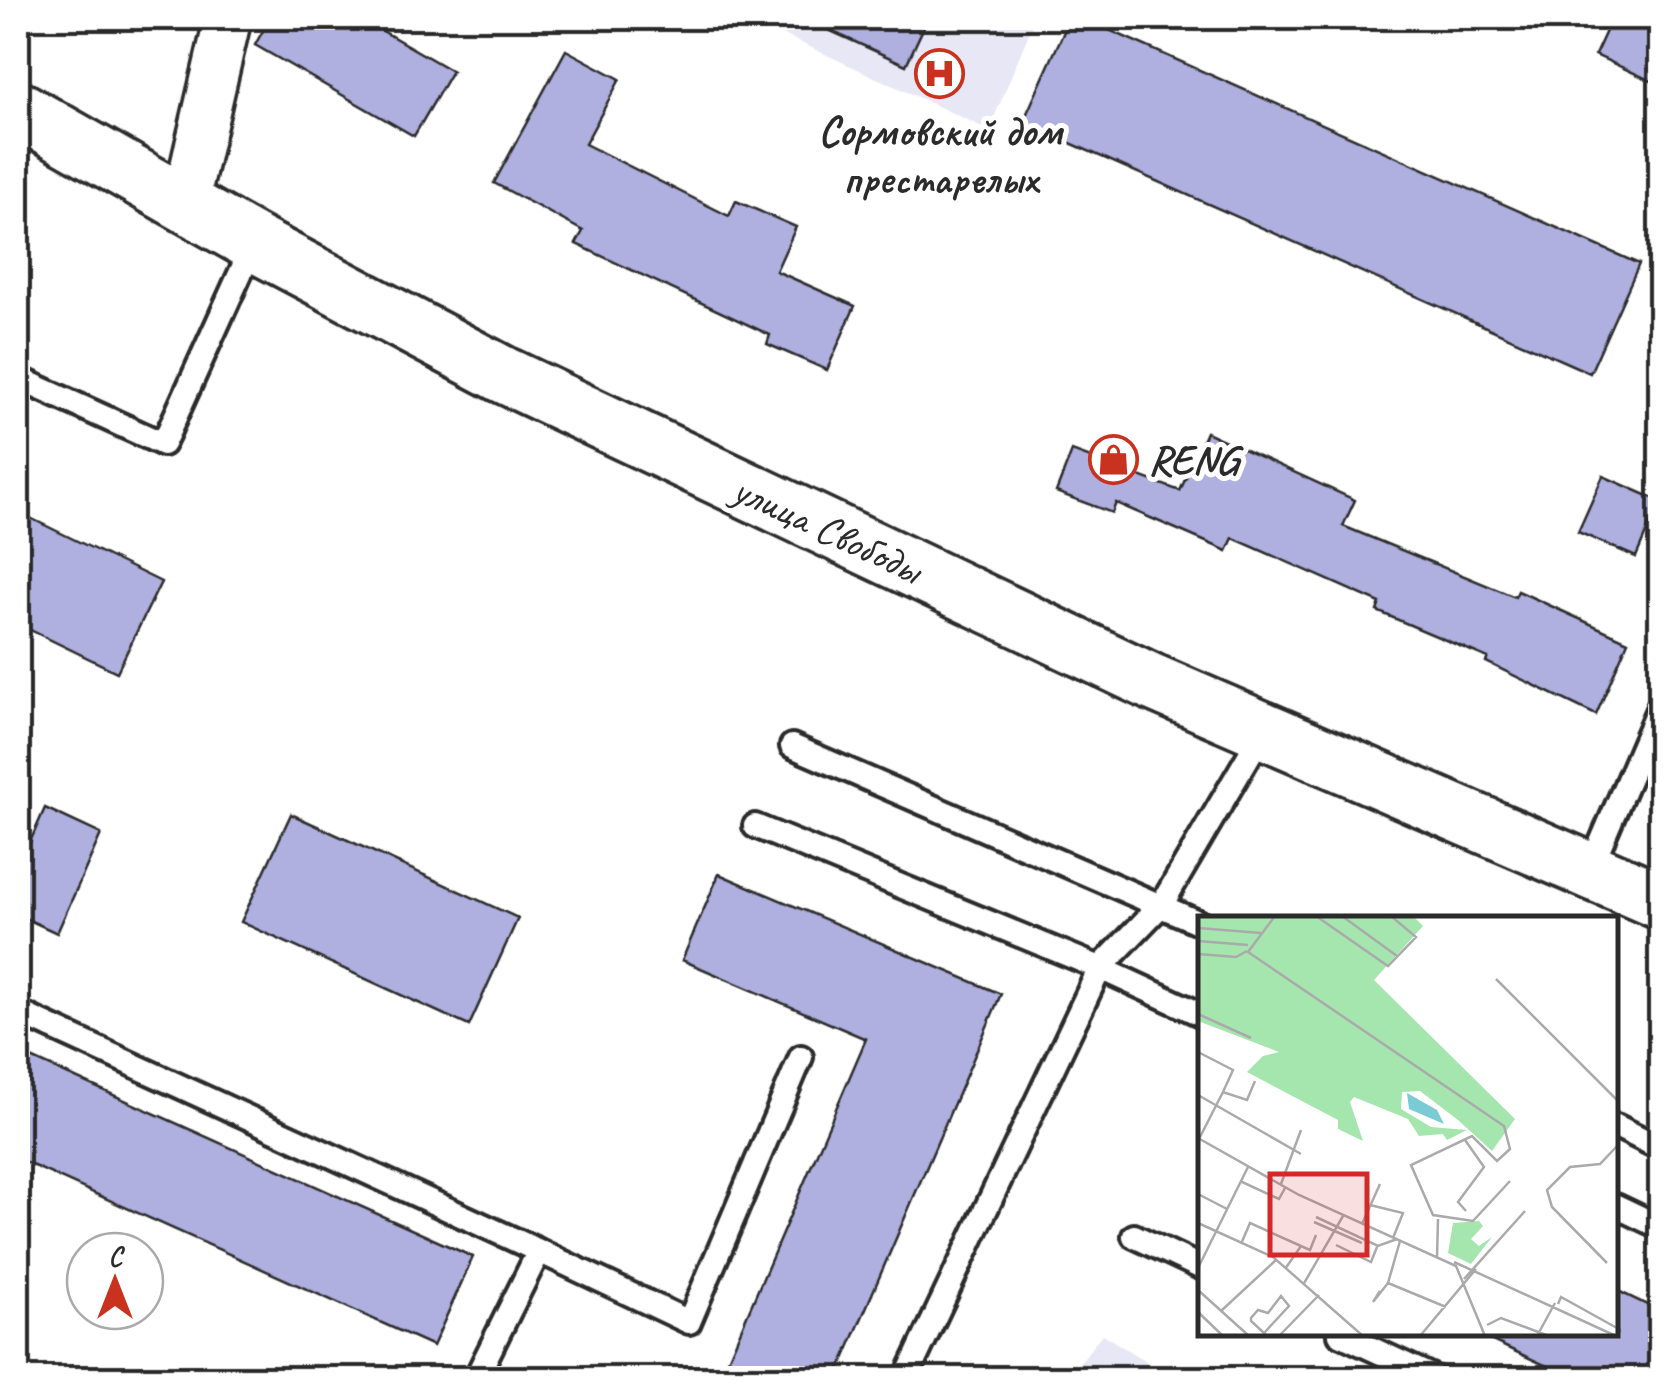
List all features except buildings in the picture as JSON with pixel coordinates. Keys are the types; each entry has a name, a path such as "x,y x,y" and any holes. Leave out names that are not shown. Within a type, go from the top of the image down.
{"main road":[{"name":"улица Свободы","path":"18,109 254,242 504,375 1152,682 1660,902"}],"street":[{"path":"185,204 228,18"}],"lane":[{"path":"18,378 163,444 254,242"},
{"path":"1589,871 1660,705"},
{"path":"906,1378 1100,968 1162,904 1264,730"},
{"path":"792,746 1198,922"},
{"path":"755,826 1100,968 1198,1013"},
{"path":"18,1012 689,1322 802,1057"},
{"path":"1618,1127 1660,1148"},
{"path":"1618,1207 1660,1227"},
{"path":"1134,1236 1198,1266"},
{"path":"476,1378 539,1251"},
{"path":"1344,1336 1435,1378"}],"shaded area":[{"name":"Сормовский дом престарелых","path":"747,18 1035,18 989,130"},
{"path":"1102,1334 1172,1378 1068,1378"}],"place":[{"name":"Сормовский дом престарелых","path":"940,74"},
{"name":"RENG","path":"1113,459"}]}
